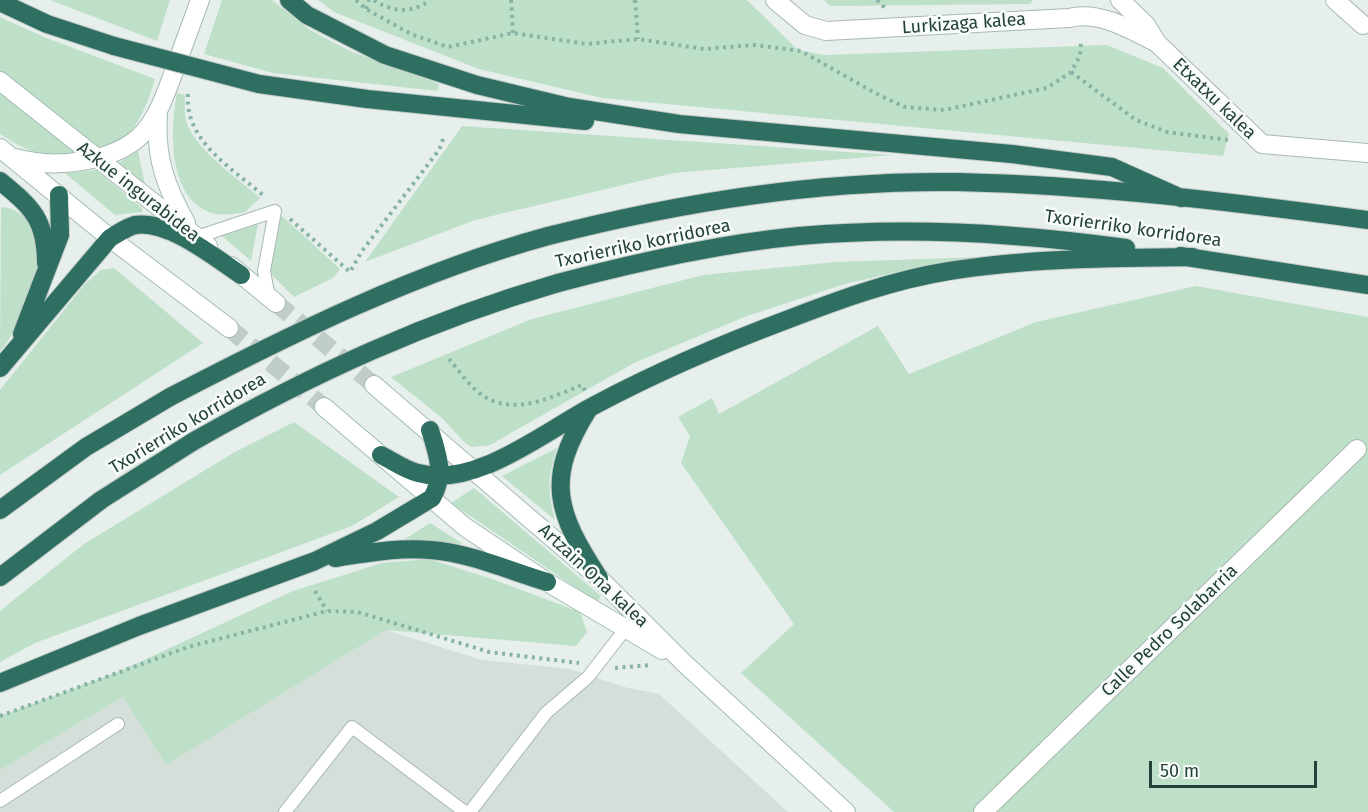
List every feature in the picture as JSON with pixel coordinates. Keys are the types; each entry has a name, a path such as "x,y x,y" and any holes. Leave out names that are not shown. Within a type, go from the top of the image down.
{"highway":[{"path":"289,0 307,15 385,55 477,85 569,107 679,124 1012,154 1112,167 1181,198"},
{"path":"0,2 47,24 114,46 259,84 367,99 617,124 679,124"},
{"path":"0,181 33,209 42,225 46,246 46,275"},
{"name":"Txorierriko korridorea","path":"0,510 86,447 170,397 314,325 497,250 694,203 863,185 955,182 1181,198 1368,220"},
{"path":"15,350 60,235 59,195"},
{"path":"0,368 110,238 133,225 157,227 173,232 241,275"},
{"name":"Txorierriko korridorea","path":"0,577 101,500 194,441 314,375 463,313 558,283 703,249 800,236 954,233 1055,239 1368,285"},
{"path":"381,454 418,473 463,474 475,470 591,407 710,349 849,296 902,281 950,271 1055,261 1193,258"},
{"path":"591,407 573,434 564,456 560,483 563,510 572,536 599,578"},
{"path":"0,683 139,626 315,561 377,531 432,498 440,475 430,430"},
{"path":"315,561 387,550 432,550 461,555 547,582"}],"main road":[{"path":"193,234 167,188 156,141 158,113 200,0"},
{"name":"Lurkizaga kalea","path":"775,0 805,26 826,31 1069,18 1085,7 1156,44"},
{"name":"Etxatxu kalea","path":"1120,0 1146,25 1156,44 1262,144 1368,153"},
{"path":"1335,0 1363,26"},
{"name":"Azkue ingurabidea","path":"0,81 95,159 193,234 273,301"},
{"path":"5,153 48,164 95,159 110,155 136,141 158,113"},
{"path":"5,153 110,238 229,328"},
{"path":"374,385 475,470"},
{"path":"324,407 465,527 547,582"},
{"name":"Calle Pedro Solabarria","path":"983,812 1357,449"},
{"name":"Artzain Ona kalea","path":"475,470 599,578 630,621"},
{"name":"Artzain Ona kalea","path":"547,582 630,621 684,663 846,812"}],"lane":[{"path":"193,234 275,211 264,271 273,301"},
{"path":"470,812 546,713 595,667 630,621"},
{"path":"0,801 118,724"},
{"path":"285,812 352,727 465,812"}],"path":[{"path":"356,0 366,9 411,34 448,47 513,33 587,44 638,39 704,49 755,45 801,51 877,94 906,107 944,110 1047,88 1071,72 1080,56 1081,40"},
{"path":"366,9 369,0"},
{"path":"374,0 382,6 397,10 412,9 430,0"},
{"path":"511,0 513,33"},
{"path":"635,0 638,39"},
{"path":"447,56 448,47"},
{"path":"1071,72 1136,120 1167,132 1262,144"},
{"path":"188,88 187,103 190,121 198,136 206,146 272,203"},
{"path":"285,215 350,272 362,251 439,150 444,137"},
{"path":"449,359 477,391 496,402 514,405 537,403 582,385 591,407"},
{"path":"315,591 327,611"},
{"path":"0,716 188,647 327,611 358,612 489,652 562,659 604,669 684,663"}],"shaded area":[{"path":"386,630 482,660 570,669 624,687 659,694 788,812 0,812 0,770 123,697 167,764"}],"green space":[{"path":"50,0 170,0 157,41"},
{"path":"222,0 272,0 310,30 350,51 439,84 438,91 273,73 204,54"},
{"path":"318,0 747,0 798,50 824,55 1107,45 1163,68 1229,134 1223,156 602,98 479,69 334,12"},
{"path":"824,0 1033,0 1030,4 830,6"},
{"path":"0,17 44,37 155,79 141,115 126,137 116,145 105,148 92,146 0,71"},
{"path":"0,92 74,152 64,155 45,155 26,149 0,134"},
{"path":"177,93 185,95 187,124 193,135 209,155 260,198 245,212 224,215 212,213 197,205 187,193 179,178 173,143"},
{"path":"462,126 893,155 674,173 475,220 365,262"},
{"path":"138,151 145,185 115,165"},
{"path":"96,170 142,208 142,212 115,215 65,173"},
{"path":"1,207 19,213 26,220 36,237 40,257 37,276 29,298 12,334 0,351"},
{"path":"282,216 340,269 333,278 294,297 270,273 277,227"},
{"path":"258,224 251,261 222,236"},
{"path":"981,257 920,267 845,284 747,316 634,363 490,445 471,447 443,419 391,377 532,319 703,275 835,262"},
{"path":"114,268 203,343 0,475 0,390 85,284 101,270"},
{"path":"1196,286 1368,317 1368,812 894,812 741,673 794,624 681,463 690,436 678,417 712,398 719,414 878,326 909,374 1036,322"},
{"path":"294,422 399,497 352,526 35,643 0,662 0,611 6,606 84,544 233,453"},
{"path":"557,448 550,483 555,520 502,476"},
{"path":"474,488 601,596 597,602 451,503"},
{"path":"430,523 463,544 405,539"},
{"path":"429,559 495,580 580,612 587,632 576,646 386,630 166,765 123,697 0,770 0,716 120,671 293,591 382,563"}],"tunnel":[{"path":"276,303 374,385"},
{"path":"229,328 324,407"}]}
